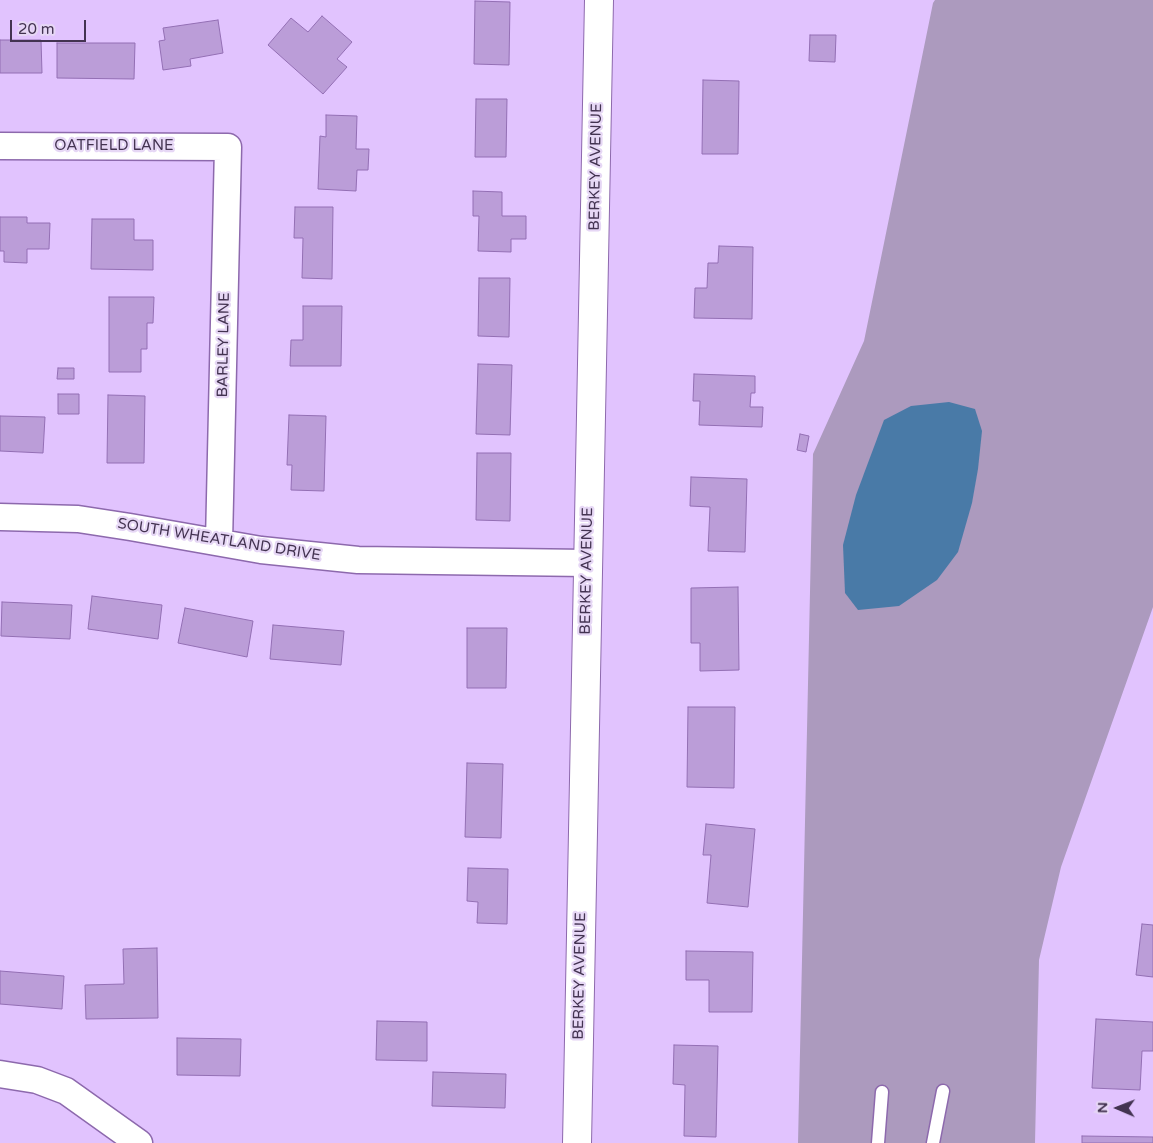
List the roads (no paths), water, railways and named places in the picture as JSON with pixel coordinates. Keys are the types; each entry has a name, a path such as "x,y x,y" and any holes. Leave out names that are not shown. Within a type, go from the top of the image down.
{"street":[{"name":"BERKEY AVENUE","path":"577,1143 599,0"},
{"name":"OATFIELD LANE","path":"0,146 228,147"},
{"name":"BARLEY LANE","path":"219,542 228,147"},
{"name":"SOUTH WHEATLAND DRIVE","path":"0,517 78,519 269,551 358,560 587,563"},
{"path":"0,1074 37,1080 66,1091 139,1143"}],"lane":[{"path":"934,1143 943,1091"},
{"path":"878,1143 882,1092"}],"water":[{"path":"949,402 975,409 982,431 972,503 958,552 937,580 899,606 858,610 845,593 843,545 856,495 884,420 911,406"}]}
